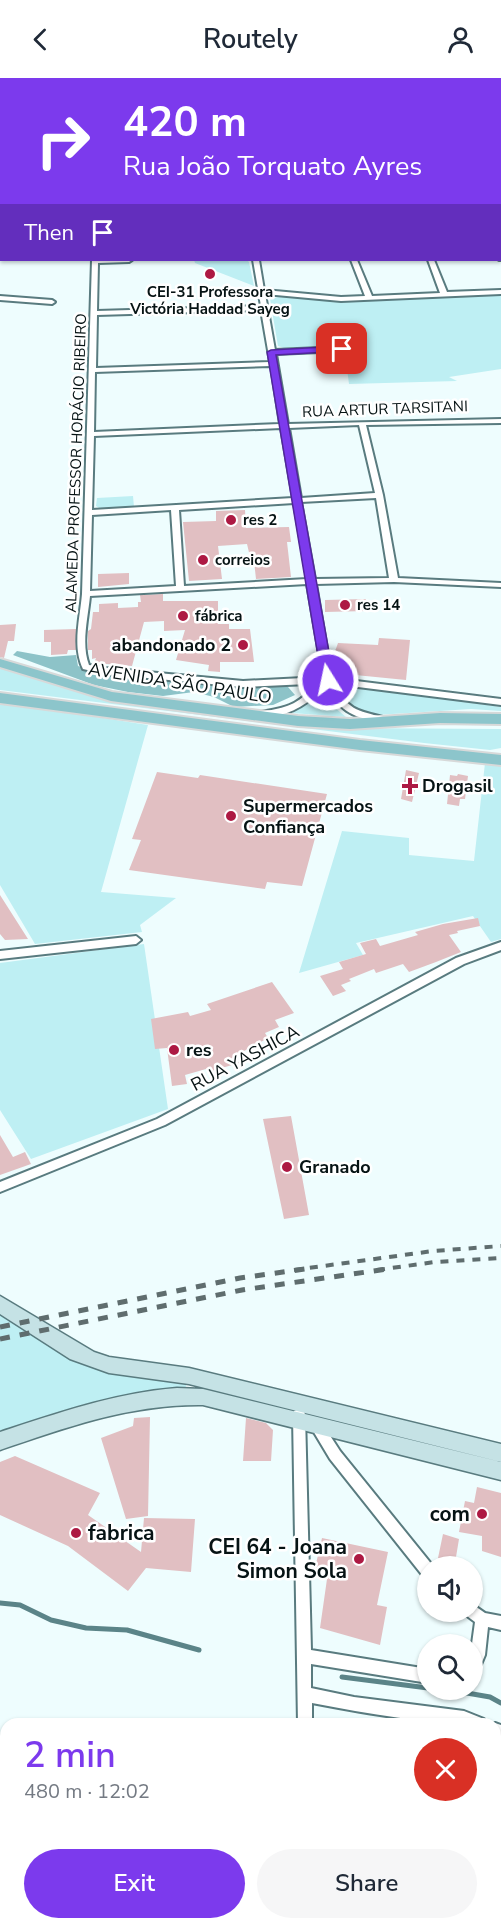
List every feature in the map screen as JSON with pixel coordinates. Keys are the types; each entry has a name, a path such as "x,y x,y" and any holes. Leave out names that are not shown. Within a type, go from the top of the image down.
{"main road":[{"name":"AVENIDA SÃO PAULO","path":"5,664 111,696 242,714 325,723 498,720"},
{"name":"AVENIDA SÃO PAULO","path":"0,697 386,748 501,759"},
{"path":"386,748 399,745 501,753"},
{"path":"0,1304 76,1353 92,1360 109,1365 189,1376 305,1416 501,1471"},
{"path":"0,1441 116,1404 143,1398 202,1396 501,1453"}],"street":[{"name":"ALAMEDA PROFESSOR HORÁCIO RIBEIRO","path":"95,261 83,662 86,667 115,672 243,684 308,680"},
{"path":"255,261 328,680 345,709 360,717 390,721"},
{"path":"354,261 369,297"},
{"path":"431,261 444,294"},
{"path":"261,292 319,298 501,292"},
{"path":"0,298 52,302"},
{"path":"95,313 263,308"},
{"path":"271,352 342,349"},
{"path":"93,370 273,364"},
{"name":"RUA ARTUR TARSITANI","path":"91,434 362,423 492,419 501,421"},
{"path":"362,423 379,495 394,580"},
{"path":"88,513 379,495"},
{"path":"175,507 180,589"},
{"path":"86,594 311,581 394,580 501,585"},
{"path":"308,680 431,689 501,702"},
{"path":"242,714 273,714 294,708 303,703 315,690 315,684 308,680"},
{"path":"0,954 136,940"},
{"name":"RUA YASHICA","path":"0,1187 161,1122 460,961 501,946"},
{"path":"305,1416 417,1557"},
{"path":"305,1416 303,1656 305,1718"},
{"path":"483,1617 501,1623"},
{"path":"303,1656 417,1674"},
{"path":"304,1694 354,1704 464,1718"}],"shaded area":[{"path":"194,261 248,261 254,286"},
{"path":"501,294 501,369 449,377 457,381 349,384 344,346 287,349 278,346 270,299 283,296 352,300"},
{"path":"133,496 134,507 101,509 96,506 97,498"},
{"path":"17,651 50,657 76,655 78,666 96,672 235,687 265,685 288,687 295,695 273,705 234,707 214,697 194,692 163,696 128,692 94,685 13,655"},
{"path":"0,667 23,672 98,698 260,720 337,728 501,729 501,748 490,750 424,743 0,690"},
{"path":"324,683 333,706 346,717 292,713 314,697"},
{"path":"357,686 501,707 501,711 471,709 376,715 364,713 347,704 339,696 340,690 345,687"},
{"path":"0,702 148,725 101,892 176,898 140,925 142,932 35,944 0,885"},
{"path":"485,763 501,764 501,939 491,942 473,916 356,943 363,955 299,973 342,831 409,838 409,855 474,861"},
{"path":"144,944 168,1109 31,1159 0,1110 0,963"},
{"path":"0,1310 79,1362 89,1366 187,1382 185,1389 138,1392 0,1433"}],"building":[{"path":"245,510 246,528 289,527 291,542 287,542 291,577 256,579 254,561 251,561 247,544 218,546 222,579 189,581 183,522 216,521 216,511"},
{"path":"129,573 129,584 98,587 98,574"},
{"path":"163,594 163,601 218,601 218,624 229,624 229,629 250,629 254,662 220,662 220,672 208,671 209,665 176,660 185,630 164,631 164,621 144,622 132,666 94,663 96,658 92,659 92,650 88,650 88,631 91,629 93,612 99,612 99,604 118,603 118,608 138,607 138,602 141,602 140,595"},
{"name":"res 14","path":"366,599 366,611 325,612 325,600"},
{"path":"16,624 14,641 8,641 4,658 0,657 0,625"},
{"path":"76,629 76,650 68,650 67,654 51,655 51,642 44,642 44,630"},
{"path":"379,638 410,640 406,680 335,673 333,657 338,643 378,645"},
{"name":"Drogasil","path":"406,770 419,773 412,802 401,799"},
{"name":"Supermercados Confiança","path":"157,772 198,778 200,775 327,794 302,886 267,882 265,889 129,870 141,840 132,839"},
{"path":"458,774 468,776 465,799 460,799 459,806 447,804 450,775 457,776"},
{"path":"0,895 28,939 5,940 0,934"},
{"path":"478,918 480,926 449,935 461,952 409,972 403,964 376,973 374,969 349,979 351,981 341,985 346,991 333,996 320,976 343,969 339,962 366,954 360,943 376,939 380,946 418,935 415,932 443,924"},
{"path":"272,982 294,1013 275,1020 279,1027 265,1033 268,1038 235,1056 239,1063 208,1072 206,1069 185,1075 187,1084 172,1086 167,1048 155,1049 151,1019 188,1012 190,1016 211,1010 207,1004"},
{"name":"Granado","path":"291,1116 309,1215 284,1219 263,1119"},
{"path":"0,1135 13,1157 25,1152 31,1164 0,1175"},
{"name":"fabrica","path":"150,1417 148,1516 126,1519 101,1438 133,1426 134,1418"},
{"path":"246,1418 266,1423 273,1430 271,1461 243,1461"},
{"name":"fabrica","path":"15,1456 100,1493 88,1515 141,1552 144,1518 195,1519 191,1572 146,1568 128,1591 68,1546 0,1515 0,1462"},
{"name":"com","path":"477,1487 501,1493 501,1557 482,1551 482,1536 459,1532 465,1501 474,1503"},
{"path":"443,1534 459,1539 456,1556 438,1556"},
{"path":"322,1538 388,1552 377,1605 387,1607 380,1645 320,1628 328,1572 315,1568"}],"waterway":[{"path":"0,1603 20,1605 51,1620 86,1628 127,1630 199,1650"},
{"path":"342,1677 417,1687"},
{"path":"483,1696 501,1703"}],"railway":[{"path":"294,1270 433,1251 501,1246"},
{"path":"377,1270 435,1262 501,1258"},
{"path":"0,1327 240,1278 305,1269"},
{"path":"0,1339 242,1290 387,1269"}],"place":[{"name":"CEI-31 Professora Victória Haddad Sayeg","path":"210,274"},
{"name":"res 2","path":"231,520"},
{"name":"correios","path":"203,560"},
{"name":"res 14","path":"345,605"},
{"name":"fábrica","path":"183,616"},
{"name":"abandonado 2","path":"243,645"},
{"name":"Drogasil","path":"410,786"},
{"name":"Supermercados Confiança","path":"231,816"},
{"name":"res","path":"174,1050"},
{"name":"Granado","path":"287,1167"},
{"name":"com","path":"482,1514"},
{"name":"fabrica","path":"76,1533"},
{"name":"CEI 64 - Joana Simon Sola","path":"359,1559"}],"route":[{"path":"328,680 271,352 342,349"}]}
